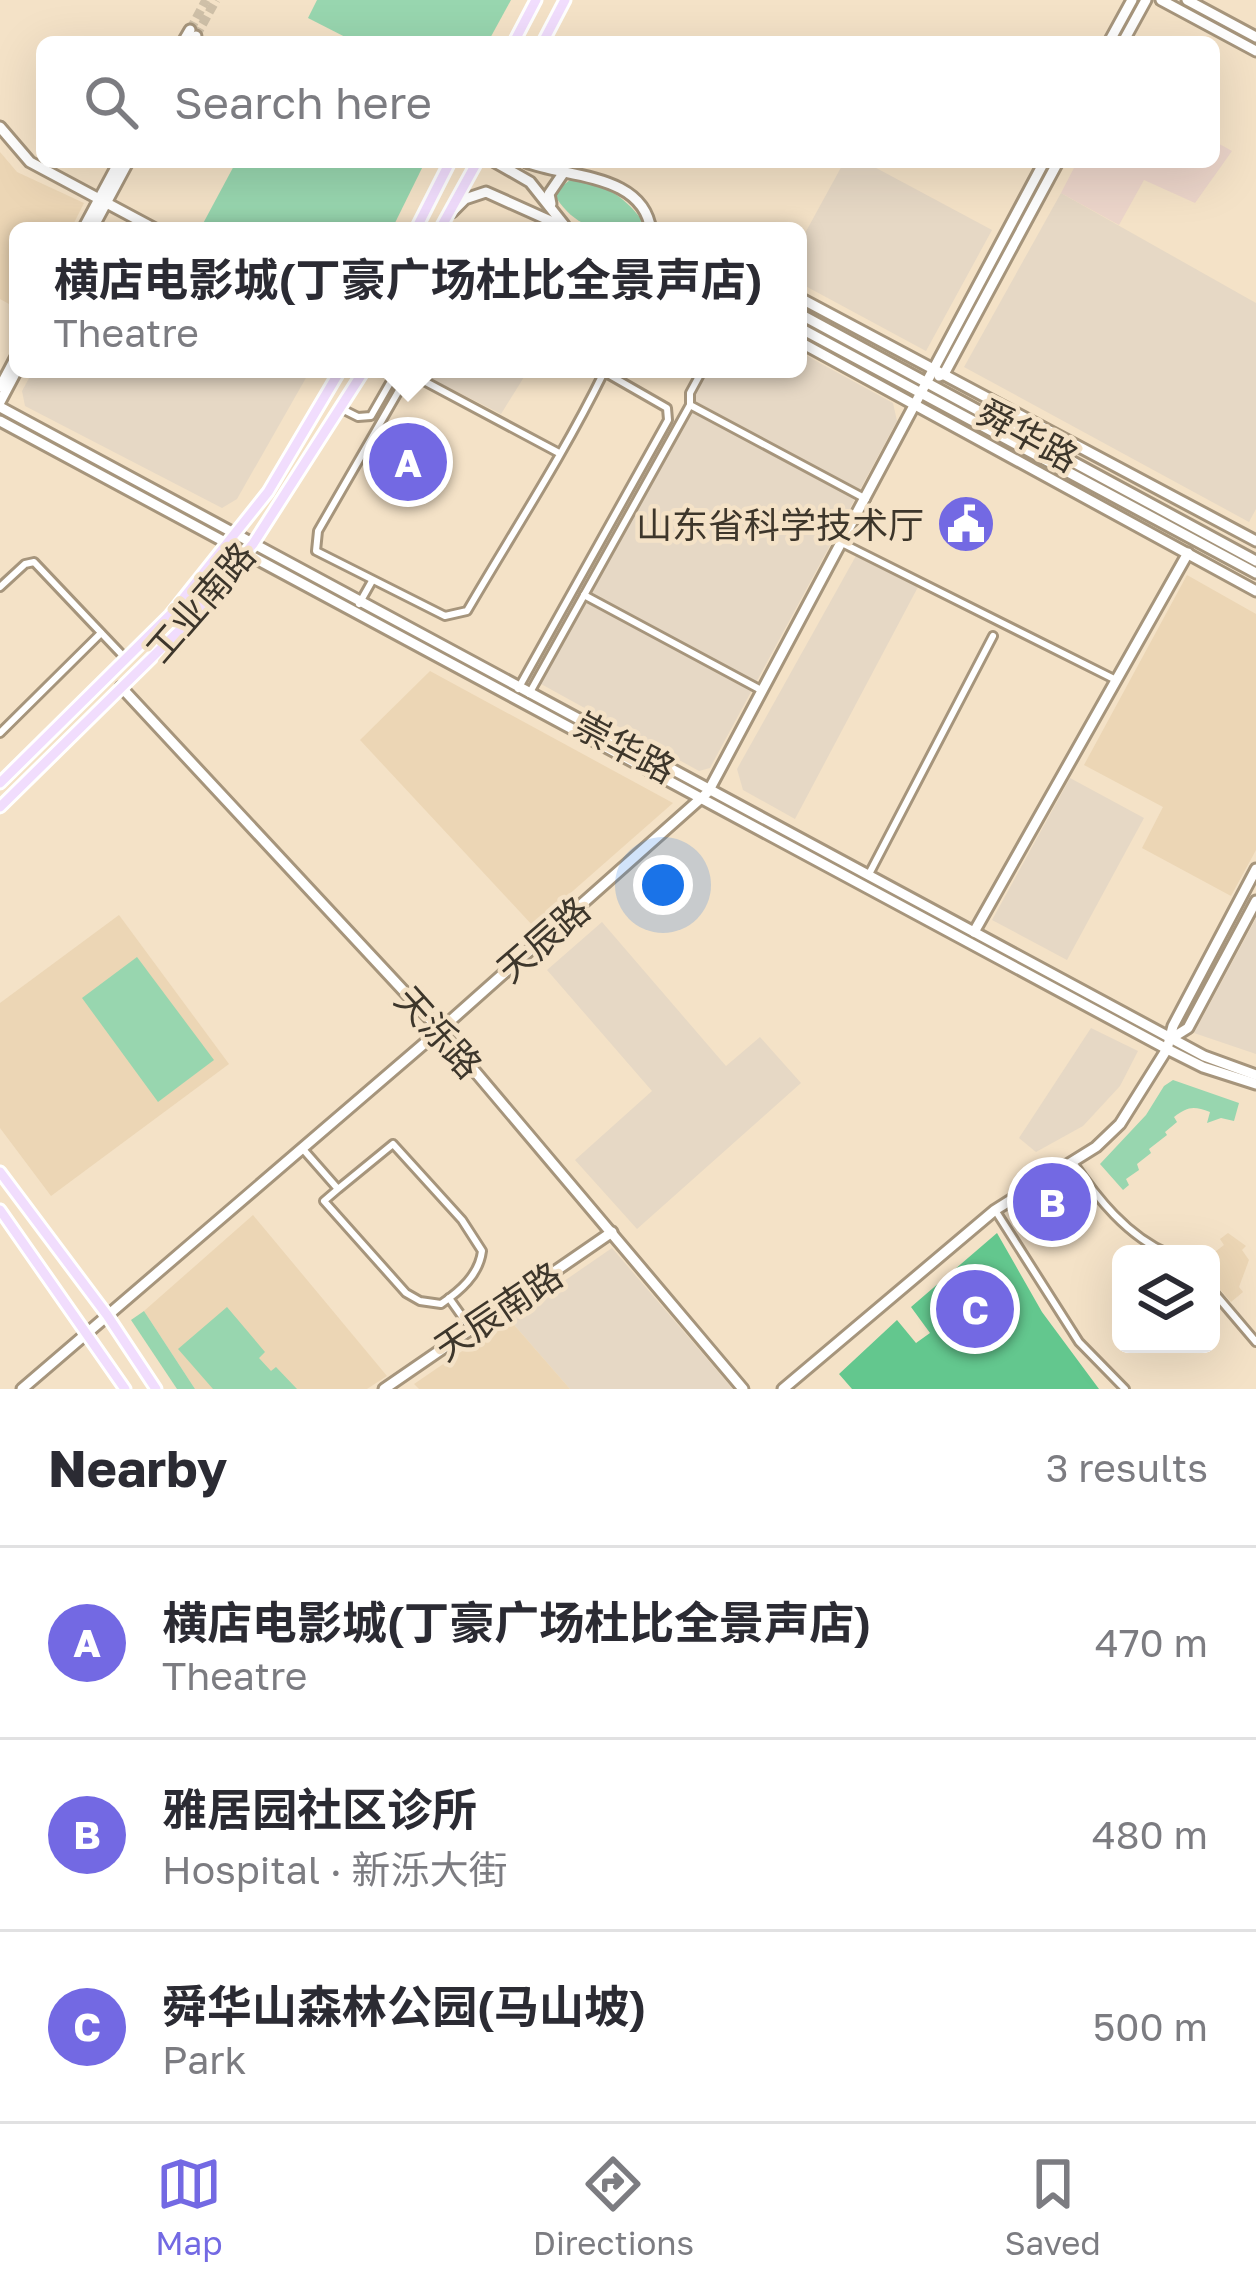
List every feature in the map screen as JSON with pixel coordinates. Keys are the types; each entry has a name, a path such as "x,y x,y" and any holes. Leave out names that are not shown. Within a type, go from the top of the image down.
{"main road":[{"path":"517,36 536,0"},
{"path":"546,36 565,0"},
{"path":"1112,36 1132,0"},
{"path":"1126,36 1146,0"},
{"path":"1161,0 1256,51"},
{"path":"1186,0 1256,37"},
{"path":"0,128 36,165"},
{"path":"42,168 142,222"},
{"path":"92,222 121,168"},
{"path":"420,222 447,168"},
{"path":"444,222 474,168"},
{"path":"506,168 530,182 563,222"},
{"path":"549,168 592,177 638,202 650,222"},
{"path":"588,168 592,177"},
{"name":"天辰路","path":"937,370 1041,168"},
{"name":"天辰路","path":"22,1389 704,796 929,380 1055,168"},
{"path":"552,209 549,194 564,172"},
{"path":"445,222 465,199 486,192 552,222"},
{"path":"807,303 1256,541"},
{"name":"舜华路","path":"807,318 1256,560"},
{"name":"舜华路","path":"807,332 1256,572"},
{"path":"807,346 1256,590"},
{"path":"0,405 13,378"},
{"name":"工业南路","path":"0,783 170,615 268,492 336,378"},
{"name":"工业南路","path":"0,807 188,623 249,548 359,378"},
{"name":"崇华路","path":"0,405 235,532 249,548 1169,1044"},
{"name":"崇华路","path":"0,422 227,542 249,548 359,604 704,796 868,875 1203,1067 1256,1080"},
{"path":"974,932 1188,554"},
{"name":"天泺路","path":"122,688 440,1030 743,1389"},
{"path":"1169,1044 1173,1025 1256,869"},
{"path":"783,1389 995,1210 1096,1148 1120,1124 1169,1044 1188,1028 1256,902"},
{"path":"0,1172 156,1389"},
{"path":"0,1210 125,1389"},
{"name":"天辰南路","path":"383,1389 612,1232"}],"street":[{"path":"340,408 358,417 371,416 397,378"},
{"path":"399,378 319,531 316,550 445,616 467,611 559,454 597,378"},
{"path":"418,378 559,454"},
{"path":"523,692 668,420 667,408 615,378"},
{"path":"523,692 584,595 690,405 698,378"},
{"path":"690,405 866,500"},
{"path":"842,543 1116,680"},
{"path":"0,586 34,562 126,658"},
{"path":"359,604 372,581"},
{"path":"584,595 762,691"},
{"path":"0,733 101,633"},
{"path":"868,875 993,636"},
{"path":"393,1144 462,1220 482,1251 466,1286 436,1303 406,1293 325,1201 338,1189 393,1144"},
{"path":"302,1148 338,1189"},
{"path":"1072,1162 1109,1209 1148,1245"},
{"path":"995,1210 1079,1342 1124,1389"},
{"path":"449,1298 471,1329"},
{"path":"1220,1300 1256,1342"}],"shaded area":[{"path":"1220,144 1232,151 1220,168"},
{"path":"0,152 17,172 84,203 74,222 9,222 9,304 0,299"},
{"path":"841,168 876,168 992,230 926,351 807,287 807,230"},
{"path":"1074,168 1220,168 1195,203 1144,180 1119,225 1061,193"},
{"path":"1061,193 1256,303 1256,509 1249,522 964,367"},
{"path":"807,356 893,403 897,421 710,768 699,771 532,679 699,378 807,378"},
{"path":"29,378 306,378 237,499 222,508 25,406 22,391"},
{"path":"430,378 523,378 501,414"},
{"path":"857,554 918,587 795,819 743,790 737,769"},
{"path":"1187,575 1256,614 1256,850 1231,896 1142,848 1163,807 1084,765"},
{"path":"430,671 673,803 533,926 360,740"},
{"path":"1070,778 1144,818 1067,960 992,920"},
{"path":"119,915 229,1064 51,1196 0,1128 0,1003"},
{"path":"1256,918 1256,1054 1194,1033"},
{"path":"602,922 726,1066 760,1037 801,1083 637,1229 575,1160 652,1091 547,970"},
{"path":"1091,1028 1138,1051 1120,1086 1083,1126 1036,1152 1019,1138"},
{"path":"253,1215 387,1376 367,1389 195,1389 144,1311"},
{"path":"1228,1233 1246,1246 1242,1250 1249,1260 1239,1287 1243,1292 1231,1302 1220,1289 1220,1248 1224,1245 1220,1239"},
{"path":"612,1248 733,1389 570,1389 509,1319"},
{"path":"509,1319 570,1389 419,1389 414,1384"}],"green space":[{"path":"317,0 511,0 491,36 343,36 308,18"},
{"path":"233,168 422,168 395,222 204,222"},
{"path":"570,180 601,186 627,203 641,222 582,222 557,199 557,190"},
{"path":"137,957 214,1060 158,1102 82,998"},
{"path":"1173,1080 1239,1103 1234,1121 1221,1118 1207,1123 1210,1112 1195,1108 1179,1113 1167,1135 1137,1164 1139,1170 1126,1179 1129,1185 1123,1190 1100,1164"},
{"path":"997,1233 1042,1312 1099,1389 852,1389 839,1374 897,1320 916,1343 930,1333 911,1307"},
{"path":"227,1307 265,1352 259,1358 271,1371 276,1367 297,1389 213,1389 178,1349"},
{"path":"144,1311 195,1389 177,1389 131,1320"}],"tunnel":[{"path":"190,30 206,0"},
{"path":"196,36 216,0"}],"place":[{"name":"横店电影城(丁豪广场杜比全景声店)","path":"408,462"},
{"name":"山东省科学技术厅","path":"966,524"},
{"name":"雅居园社区诊所","path":"1052,1202"},
{"name":"舜华山森林公园(马山坡)","path":"975,1309"}]}
